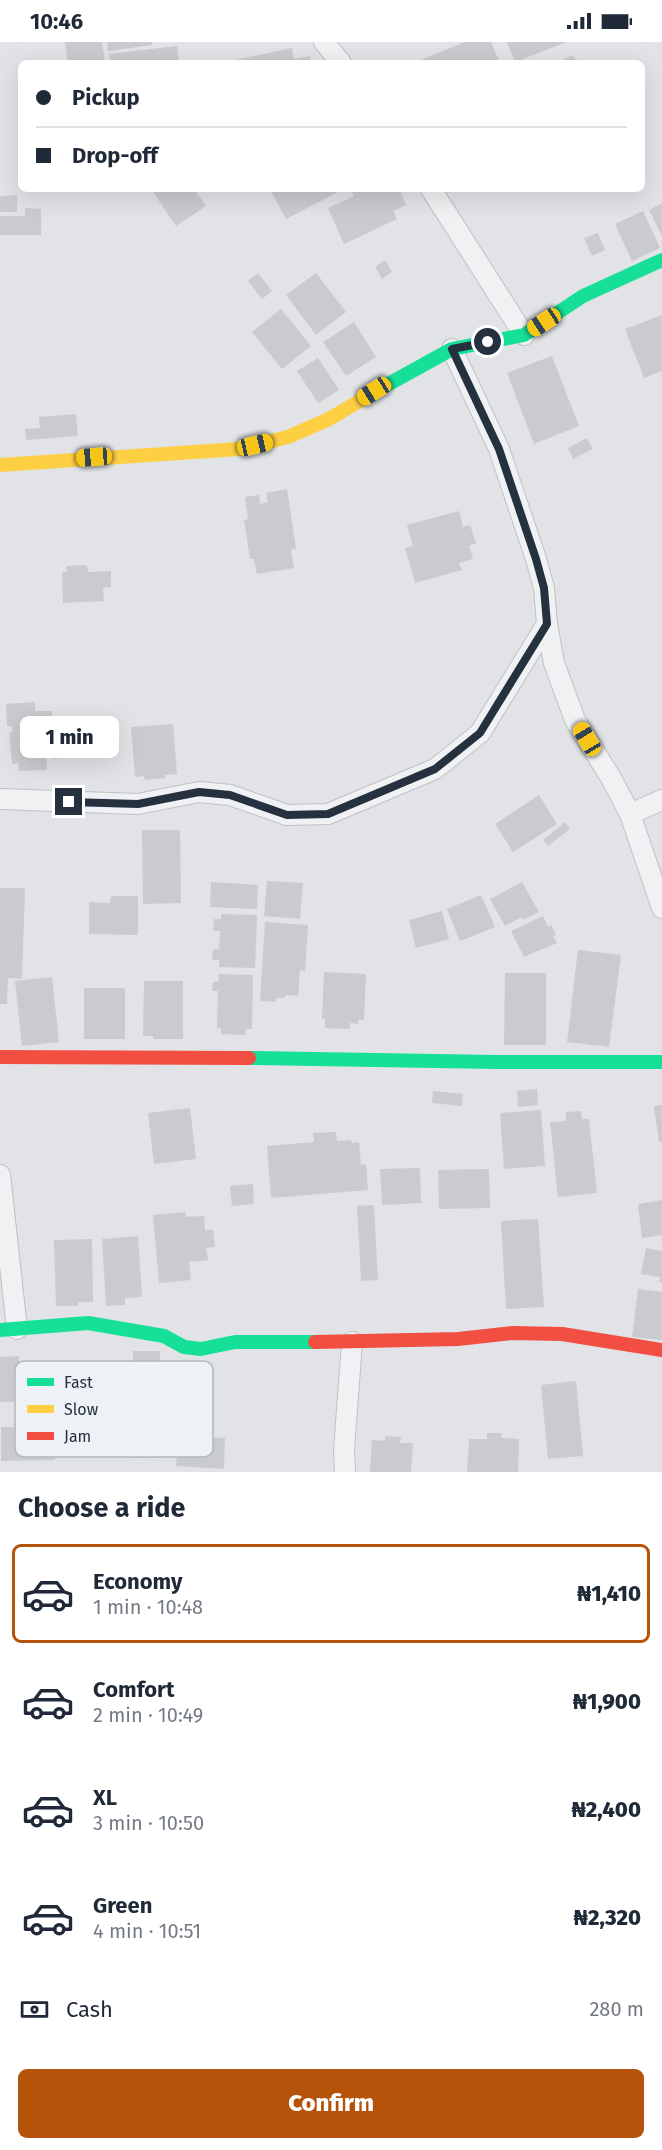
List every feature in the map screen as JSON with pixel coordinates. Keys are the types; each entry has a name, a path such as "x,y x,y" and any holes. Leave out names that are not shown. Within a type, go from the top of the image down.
{"street":[{"path":"324,42 339,60"},
{"path":"432,192 524,335"},
{"path":"0,465 239,449 288,438 329,419 452,349 524,335 583,296 662,260"},
{"path":"452,349 499,449 539,569 544,588 554,663 575,720 630,814 662,908"},
{"path":"0,799 138,804 199,792 230,795 287,815 328,814 435,769 480,733 547,624"},
{"path":"630,814 662,800"},
{"path":"0,1057 125,1056 312,1060 662,1062"},
{"path":"0,1175 9,1330 88,1323 164,1336 184,1347 201,1349 235,1342 458,1339 513,1333 562,1334 662,1350"},
{"path":"345,1472 344,1450 352,1342"}],"building":[{"path":"65,42 102,42 105,60 68,60"},
{"path":"107,42 152,42 152,45 108,51"},
{"path":"465,42 491,42 499,60 420,60"},
{"path":"507,42 567,42 520,60 514,60"},
{"path":"177,46 179,60 110,60 109,54"},
{"path":"292,48 294,59 310,56 311,60 234,60"},
{"path":"573,55 576,60 562,60"},
{"path":"153,192 196,192 206,206 176,226"},
{"path":"272,192 338,192 286,219"},
{"path":"352,192 400,192 406,205 393,211 397,219 344,244 328,208 354,196"},
{"path":"17,195 17,212 0,212 0,196"},
{"path":"662,203 662,236 649,210"},
{"path":"25,208 41,209 41,235 0,235 0,216 25,216"},
{"path":"643,211 660,248 632,261 615,224"},
{"path":"598,233 605,250 592,256 584,238"},
{"path":"385,260 392,272 382,279 375,267"},
{"path":"258,273 272,291 262,299 248,281"},
{"path":"316,273 346,312 316,335 286,295"},
{"path":"281,309 311,346 282,369 252,332"},
{"path":"662,315 662,371 644,378 625,329"},
{"path":"354,322 376,357 346,376 323,342"},
{"path":"552,356 579,426 534,444 507,373"},
{"path":"318,358 339,390 318,403 297,371"},
{"path":"76,414 78,436 26,440 25,429 40,428 39,417"},
{"path":"587,438 593,449 573,459 568,448"},
{"path":"287,489 296,549 291,550 294,568 257,574 254,559 250,559 244,520 248,519 245,497 259,495 260,504 268,502 266,493"},
{"path":"459,511 463,527 470,525 476,543 469,546 473,559 459,563 462,570 415,583 405,548 413,546 407,525"},
{"path":"87,565 88,572 111,571 111,587 103,588 104,601 63,603 62,572 67,572 66,566"},
{"path":"35,702 35,711 52,711 53,742 46,743 47,770 19,771 18,763 12,764 9,732 12,732 12,726 7,726 6,704"},
{"path":"173,724 177,774 145,780 144,776 135,777 131,727"},
{"path":"58,745 59,758 52,759 51,746"},
{"path":"539,795 557,824 513,852 495,824"},
{"path":"565,822 570,829 548,846 543,840"},
{"path":"142,830 180,830 181,903 143,904"},
{"path":"267,881 303,883 300,919 264,916"},
{"path":"211,882 258,885 257,909 210,907"},
{"path":"522,882 539,912 523,920 522,917 505,926 490,899"},
{"path":"0,888 25,888 22,979 8,978 7,1004 0,1004"},
{"path":"481,895 495,927 460,941 447,909"},
{"path":"111,896 138,896 138,935 89,934 89,902 110,903"},
{"path":"442,911 449,939 416,948 409,920"},
{"path":"221,914 257,915 255,968 219,967 219,960 212,960 213,949 219,949 220,931 213,931 214,919 221,919"},
{"path":"543,916 548,927 551,925 557,943 524,957 511,931"},
{"path":"265,922 308,925 305,971 300,970 298,996 285,995 285,998 276,998 276,1002 260,1001"},
{"path":"578,950 621,955 609,1047 567,1042"},
{"path":"324,972 366,974 364,1020 358,1020 358,1024 350,1023 350,1029 325,1028 325,1019 322,1019"},
{"path":"505,973 546,973 546,1045 504,1045"},
{"path":"219,974 253,975 252,1029 246,1029 246,1035 221,1034 221,1028 217,1028 218,991 212,991 213,982 218,982"},
{"path":"52,977 59,1042 22,1046 15,981"},
{"path":"144,981 183,981 183,1039 153,1039 153,1036 143,1036"},
{"path":"84,988 125,988 125,1039 84,1039"},
{"path":"537,1089 538,1105 518,1107 517,1091"},
{"path":"433,1091 463,1094 462,1106 432,1103"},
{"path":"662,1105 662,1142 659,1142 654,1106"},
{"path":"190,1108 196,1159 154,1164 148,1113"},
{"path":"541,1110 545,1166 504,1169 500,1113"},
{"path":"581,1111 582,1119 589,1119 597,1193 558,1197 550,1122 566,1121 566,1112"},
{"path":"336,1132 337,1141 359,1142 361,1165 366,1164 368,1190 271,1198 267,1146 314,1142 313,1133"},
{"path":"420,1168 421,1203 382,1205 380,1169"},
{"path":"489,1169 490,1208 439,1209 438,1170"},
{"path":"253,1184 254,1204 232,1206 230,1186"},
{"path":"662,1200 662,1235 642,1238 638,1204"},
{"path":"374,1205 378,1280 361,1281 357,1206"},
{"path":"185,1212 186,1217 204,1216 205,1230 213,1230 215,1247 206,1248 208,1260 189,1262 191,1280 159,1283 153,1215"},
{"path":"538,1219 544,1307 506,1309 501,1221"},
{"path":"138,1236 142,1297 125,1298 125,1305 106,1306 102,1239"},
{"path":"92,1239 93,1302 78,1302 78,1306 56,1306 54,1240"},
{"path":"646,1248 662,1251 662,1282 659,1282 660,1277 641,1274"},
{"path":"638,1289 662,1292 662,1340 632,1337"},
{"path":"133,1351 160,1351 160,1361 133,1361"},
{"path":"19,1356 19,1361 15,1361 15,1402 0,1402 0,1357"},
{"path":"576,1381 583,1456 548,1459 541,1385"},
{"path":"1,1427 15,1427 15,1457 55,1457 55,1460 1,1461"},
{"path":"487,1433 502,1433 501,1438 519,1439 518,1472 467,1472 469,1439 487,1439"},
{"path":"385,1436 401,1437 400,1443 413,1443 411,1472 370,1472 372,1440 385,1441"},
{"path":"213,1437 225,1438 224,1469 176,1466 177,1457 213,1457"}],"traffic: fast":[{"path":"385,386 452,349 524,335 583,296 662,260"},
{"path":"249,1058 662,1062"},
{"path":"0,1330 88,1323 164,1336 184,1347 201,1349 235,1342 315,1342"}],"traffic: slow":[{"path":"0,465 239,449 288,437 329,419 385,386"}],"traffic: jam":[{"path":"0,1057 249,1058"},
{"path":"315,1342 458,1339 513,1333 562,1334 662,1350"}],"route":[{"path":"69,802 138,804 199,792 230,795 287,815 328,814 435,769 480,733 547,624 544,588 499,449 452,349 488,342"}]}
